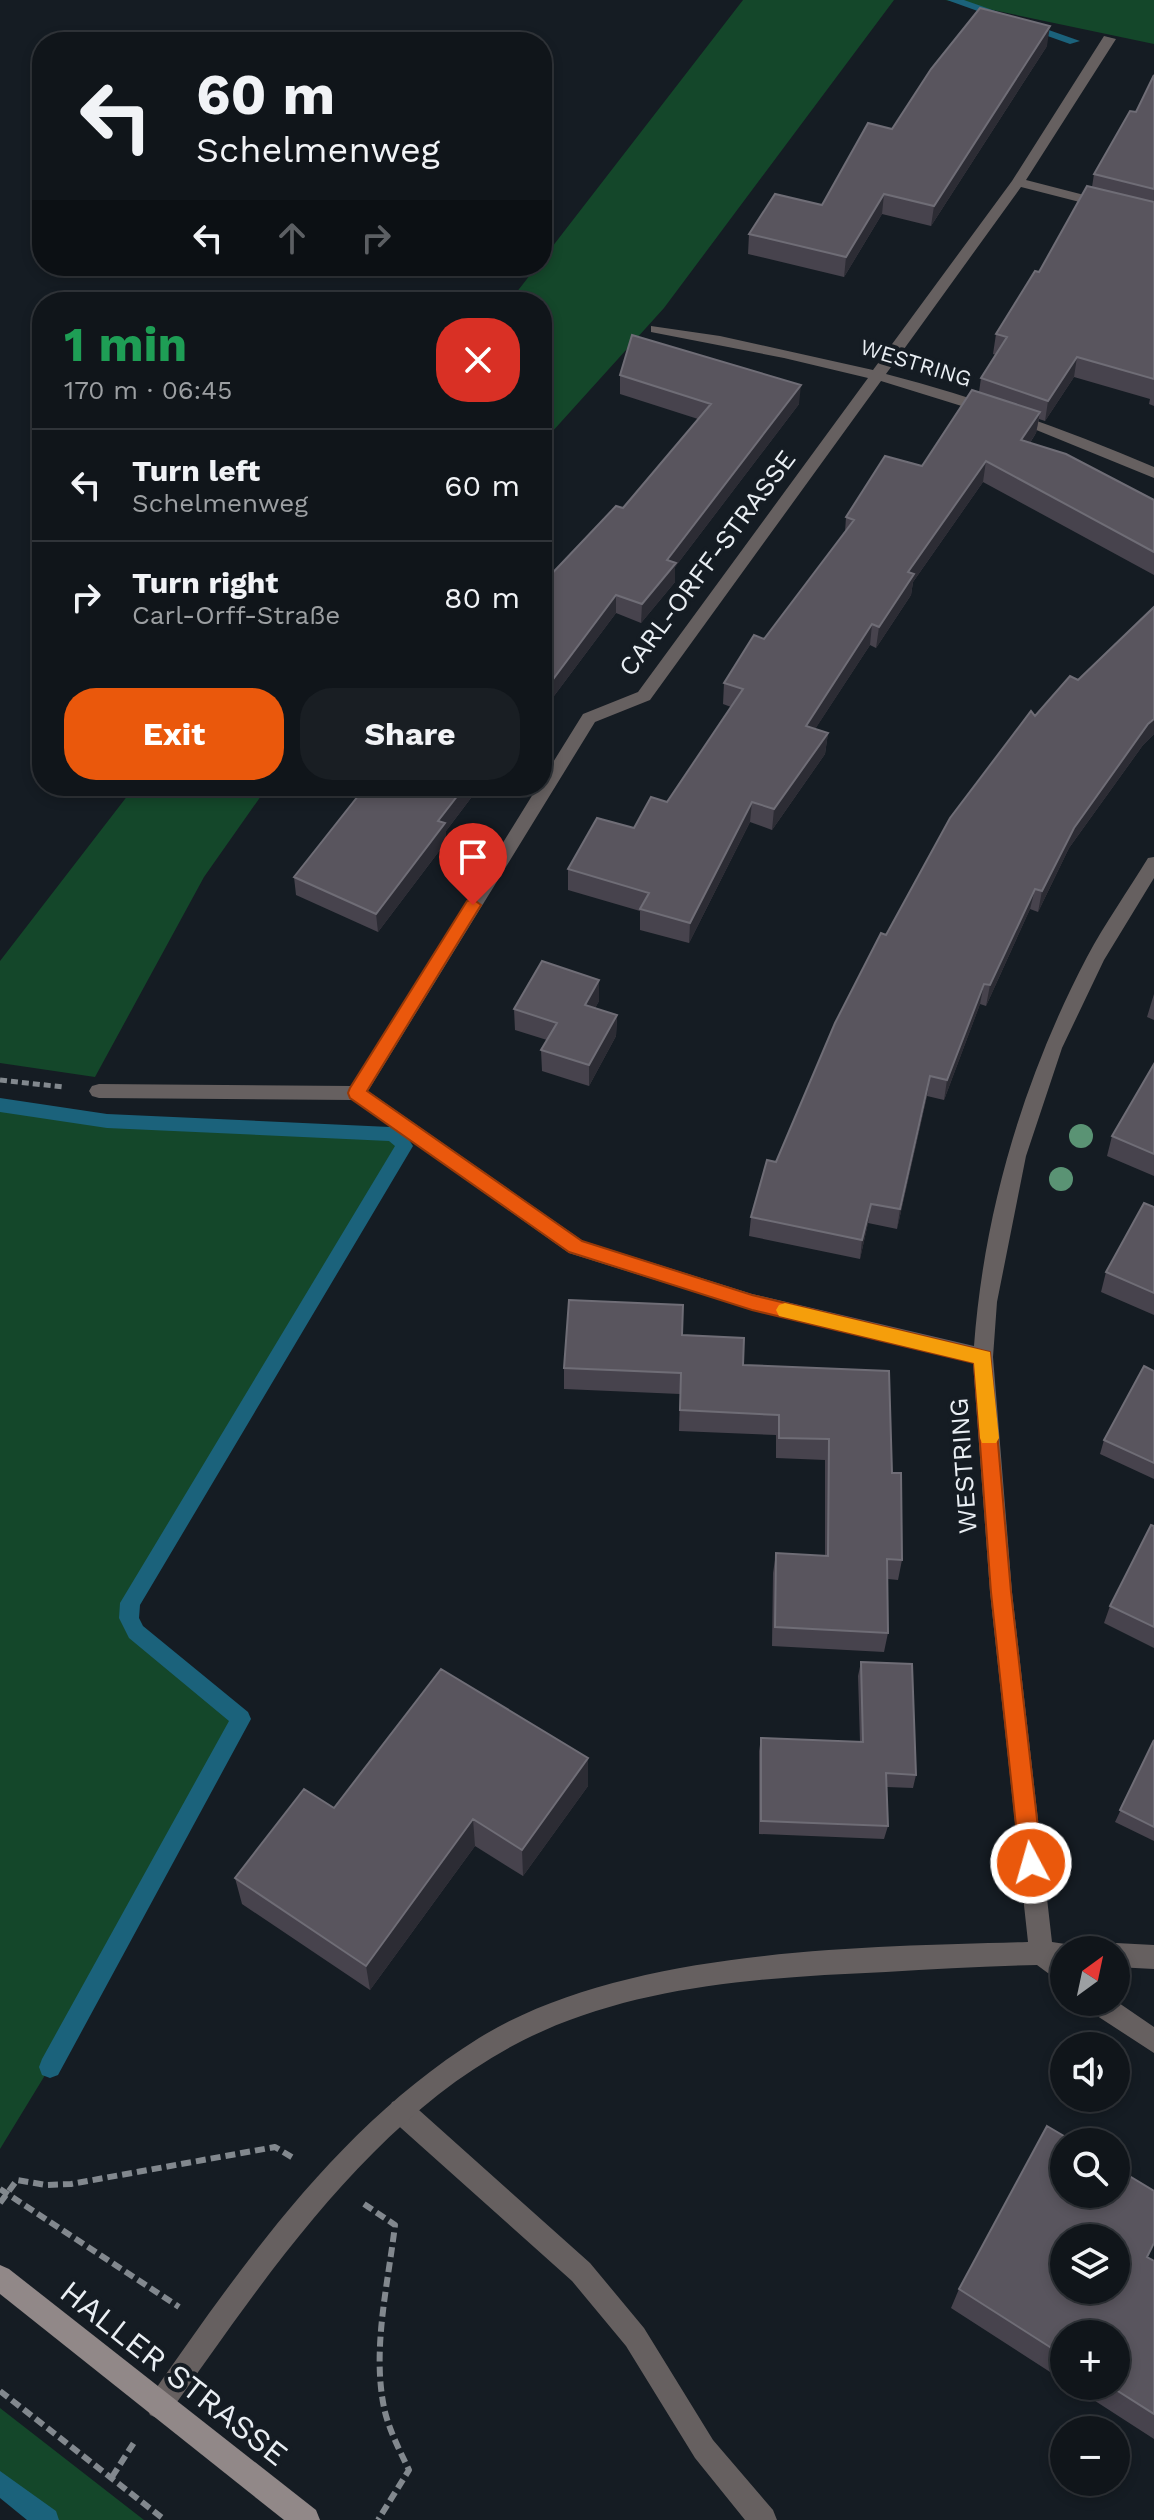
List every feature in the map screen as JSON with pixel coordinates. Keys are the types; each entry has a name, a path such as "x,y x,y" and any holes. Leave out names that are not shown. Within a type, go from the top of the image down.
{"main road":[{"name":"HALLER STRASSE","path":"0,2278 306,2520"}],"street":[{"name":"CARL-ORFF-STRASSE","path":"552,778 589,718 644,696 1018,182 1109,39"},
{"path":"1018,182 1154,217"},
{"name":"WESTRING","path":"656,329 756,346 880,375 1083,440 1154,473"},
{"name":"CARL-ORFF-STRASSE","path":"357,1093 541,796"},
{"name":"WESTRING","path":"1050,1939 1001,1592 983,1357 987,1302 1016,1156 1053,1048 1096,958 1147,888 1154,863"},
{"path":"99,1091 357,1093 576,1247 752,1302 983,1357"},
{"path":"159,2406 277,2241 401,2111 490,2046 577,2005 692,1978 840,1962 1050,1953"},
{"path":"1130,1956 1154,1957"},
{"path":"1117,2016 1154,2041"},
{"path":"401,2111 581,2272 635,2337 704,2449 763,2520"}],"path":[{"path":"0,1080 99,1091"},
{"path":"0,2189 214,2329"},
{"path":"0,2391 165,2520"}],"green space":[{"path":"743,0 894,0 664,308 552,432 552,292 517,292 529,276 552,276 552,247"},
{"path":"945,0 1154,0 1154,44"},
{"path":"127,796 261,796 204,877 95,1077 0,1063 0,961"},
{"path":"0,1105 107,1121 390,1134 398,1137 404,1146 130,1603 129,1618 136,1632 241,1719 50,2067 0,2149"},
{"path":"0,2408 144,2520 54,2520 0,2475"}],"building":[{"path":"980,8 1050,26 934,206 884,194 846,257 749,234 775,194 822,205 868,123 892,129 931,69"},
{"path":"1154,75 1154,189 1094,174 1130,111 1136,112"},
{"path":"1087,186 1154,202 1154,379 1077,357 1048,401 981,378 1007,337 996,334 1035,271 1039,272"},
{"path":"632,335 801,385 667,560 676,563 642,604 616,595 552,681 552,573 616,506 623,508 711,404 620,375"},
{"path":"972,390 1040,412 1021,440 1066,454 1154,500 1154,552 986,461 908,572 914,574 879,627 872,624 806,726 828,733 774,809 752,802 690,923 640,909 649,893 568,869 597,818 634,828 651,797 667,802 743,689 724,683 754,635 764,639 854,520 846,517 885,456 922,466"},
{"path":"1154,607 1154,719 1074,828 1042,891 1035,889 990,985 984,984 947,1080 930,1076 900,1209 871,1204 862,1240 751,1217 767,1160 776,1162 835,1023 881,933 886,935 950,818 1031,711 1035,716 1070,676 1078,680"},
{"path":"358,796 457,796 438,821 445,823 376,914 294,877"},
{"path":"542,961 599,980 585,1005 617,1015 589,1065 541,1050 557,1023 514,1009"},
{"path":"1154,1064 1154,1154 1112,1136"},
{"path":"1144,1203 1154,1207 1154,1293 1106,1272"},
{"path":"569,1300 683,1305 682,1335 744,1338 743,1365 889,1371 892,1473 901,1473 902,1560 887,1559 888,1633 775,1627 776,1553 828,1556 829,1439 779,1438 779,1415 680,1410 681,1373 564,1368"},
{"path":"1144,1366 1154,1371 1154,1463 1104,1440"},
{"path":"1151,1525 1154,1526 1154,1627 1110,1606"},
{"path":"861,1662 912,1664 916,1775 886,1773 888,1826 761,1821 761,1738 863,1742"},
{"path":"441,1669 588,1758 522,1850 473,1819 366,1966 235,1878 304,1789 334,1808"},
{"path":"1154,1740 1154,1827 1120,1810"},
{"path":"1047,2126 1050,2128 1050,2208 1130,2208 1130,2176 1154,2191 1154,2243 1147,2257 1154,2261 1154,2414 1130,2399 1130,2320 1050,2320 1050,2347 959,2289"}],"waterway":[{"path":"953,0 1074,41"},
{"path":"0,1105 107,1121 390,1134 398,1137 404,1146 130,1603 129,1618 136,1632 241,1719 50,2067"},
{"path":"0,2483 47,2520"}],"slow traffic":[{"path":"785,1310 983,1357 989,1438"}],"route":[{"path":"473,905 357,1093 576,1247 752,1302 983,1357 1001,1592 1031,1863"}]}
